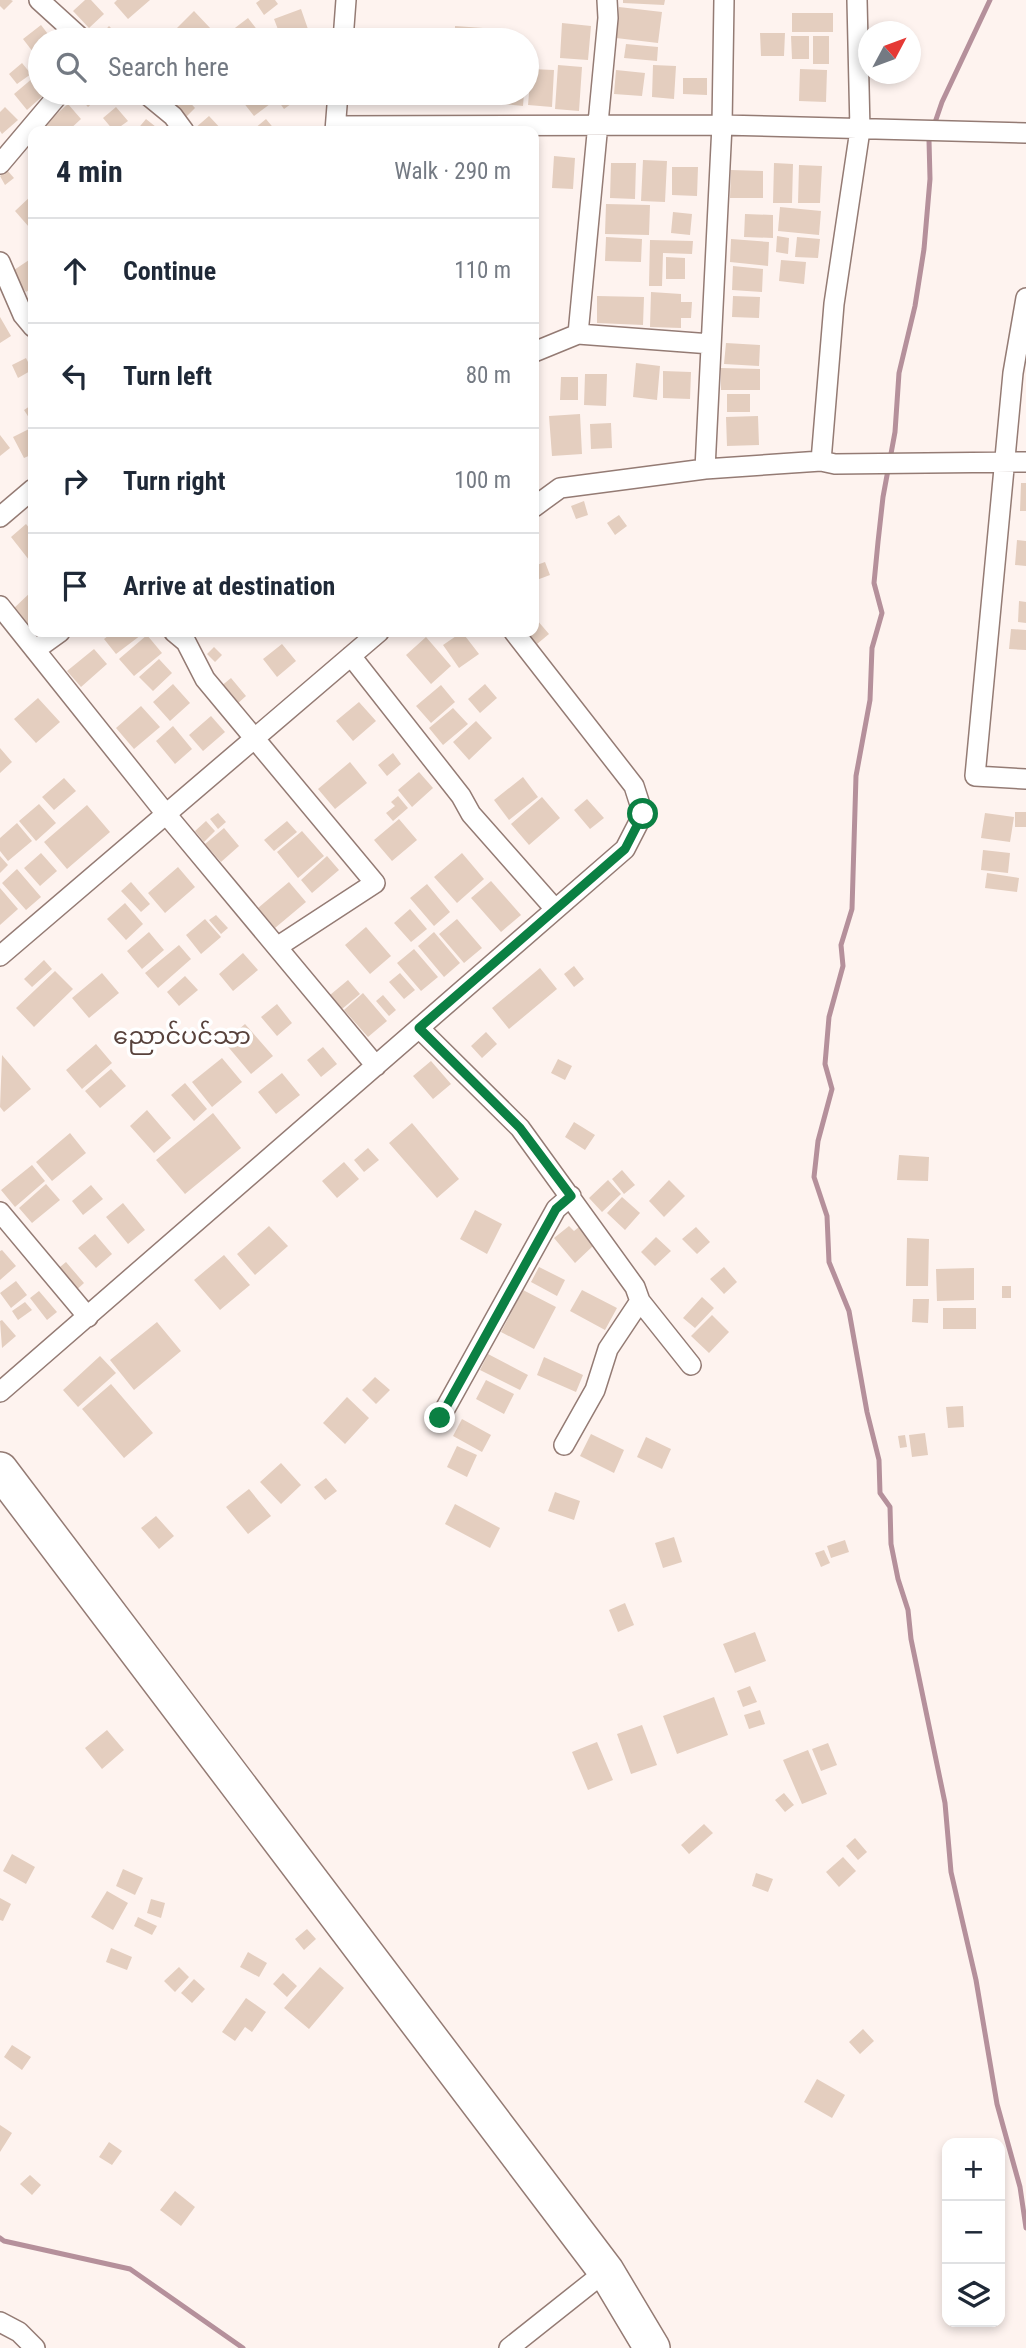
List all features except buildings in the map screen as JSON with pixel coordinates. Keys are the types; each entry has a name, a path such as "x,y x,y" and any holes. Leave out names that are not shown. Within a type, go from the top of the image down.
{"highway":[{"path":"0,1470 606,2271 652,2348"}],"street":[{"path":"39,0 70,28"},
{"path":"344,28 346,0"},
{"path":"578,334 608,18 607,0"},
{"path":"705,469 722,125 724,0"},
{"path":"821,461 834,304 860,130 858,0"},
{"path":"32,126 50,105"},
{"path":"160,105 180,126"},
{"path":"335,126 337,105"},
{"path":"532,126 722,125 1026,133"},
{"path":"0,164 28,131"},
{"path":"0,262 28,321"},
{"path":"1026,298 1013,373 975,776 1026,779"},
{"path":"539,350 578,334 711,344"},
{"path":"539,503 560,488 705,469 821,461 835,464 1026,462"},
{"path":"0,517 28,493"},
{"path":"0,606 166,814 376,1066"},
{"path":"35,650 53,637"},
{"path":"186,637 205,679 375,883 276,947"},
{"path":"0,956 373,637"},
{"path":"0,1392 625,849 643,814 634,786 518,637"},
{"path":"351,656 461,796 471,814 555,909"},
{"path":"419,1028 520,1128 635,1287 640,1301 691,1365"},
{"path":"440,1418 556,1209 571,1196"},
{"path":"0,1212 88,1317"},
{"path":"564,1446 595,1390 608,1349 640,1301"},
{"path":"509,2348 606,2271"},
{"path":"0,2322 19,2332 35,2348"}],"waterway":[{"path":"990,0 942,102 929,140 930,179 924,249 915,306 899,373 895,432 878,542 874,583 882,613 872,648 870,700 856,776 852,909 841,945 843,966 829,1017 825,1064 832,1089 818,1141 814,1177 827,1216 829,1262 849,1311 867,1412 879,1460 880,1493 890,1507 891,1544 908,1610 911,1639 945,1803 951,1872 976,1980 997,2104 1020,2187 1026,2228"},
{"path":"0,2238 130,2269 243,2348"}],"district":[{"name":"ညောင်ပင်သာ","path":"182,1036"}],"route":[{"path":"440,1418 556,1209 571,1196 520,1128 419,1028 625,849 643,814"}]}
